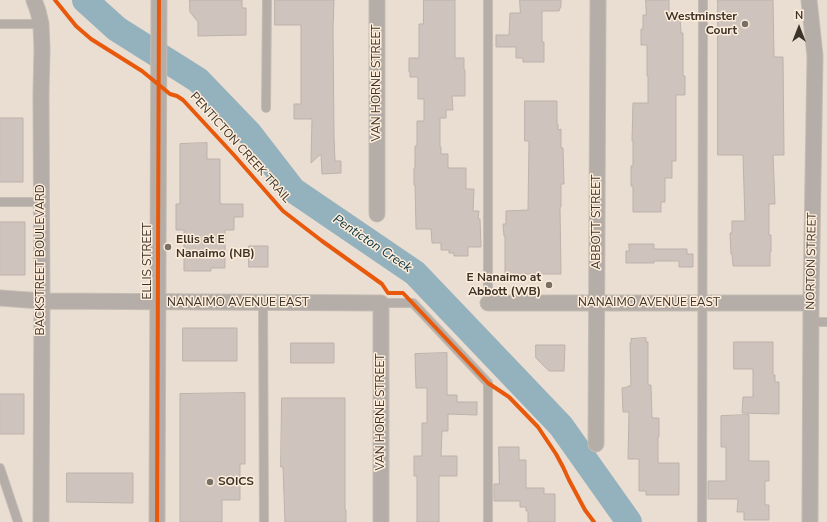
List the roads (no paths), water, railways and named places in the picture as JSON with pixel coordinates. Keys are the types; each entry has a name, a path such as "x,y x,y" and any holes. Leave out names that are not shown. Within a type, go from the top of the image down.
{"street":[{"name":"BACKSTREET BOULEVARD","path":"34,0 41,24 41,522"},
{"name":"ELLIS STREET","path":"158,522 159,0"},
{"name":"VAN HORNE STREET","path":"377,0 377,214"},
{"name":"ABBOTT STREET","path":"596,444 598,0"},
{"name":"NORTON STREET","path":"809,0 815,56 811,303 810,522"},
{"name":"NANAIMO AVENUE EAST","path":"0,298 42,301 381,303"},
{"name":"VAN HORNE STREET","path":"381,303 381,522"},
{"name":"NANAIMO AVENUE EAST","path":"488,303 811,303"}],"lane":[{"path":"266,0 266,108"},
{"path":"488,0 488,303"},
{"path":"702,522 703,0"},
{"path":"0,24 41,24"},
{"path":"0,202 41,202"},
{"path":"263,303 264,522"},
{"path":"381,303 413,303 488,383 488,522"},
{"path":"811,322 827,322"},
{"path":"0,468 18,522"}],"waterway":[{"name":"Penticton Creek","path":"85,0 117,29 198,80 249,133 293,190 415,273 561,426 629,522"}],"place":[{"name":"Westminster Court","path":"745,24"},
{"name":"Ellis at E Nanaimo (NB)","path":"168,247"},
{"name":"E Nanaimo at Abbott (WB)","path":"549,285"},
{"name":"SOICS","path":"210,482"}]}
